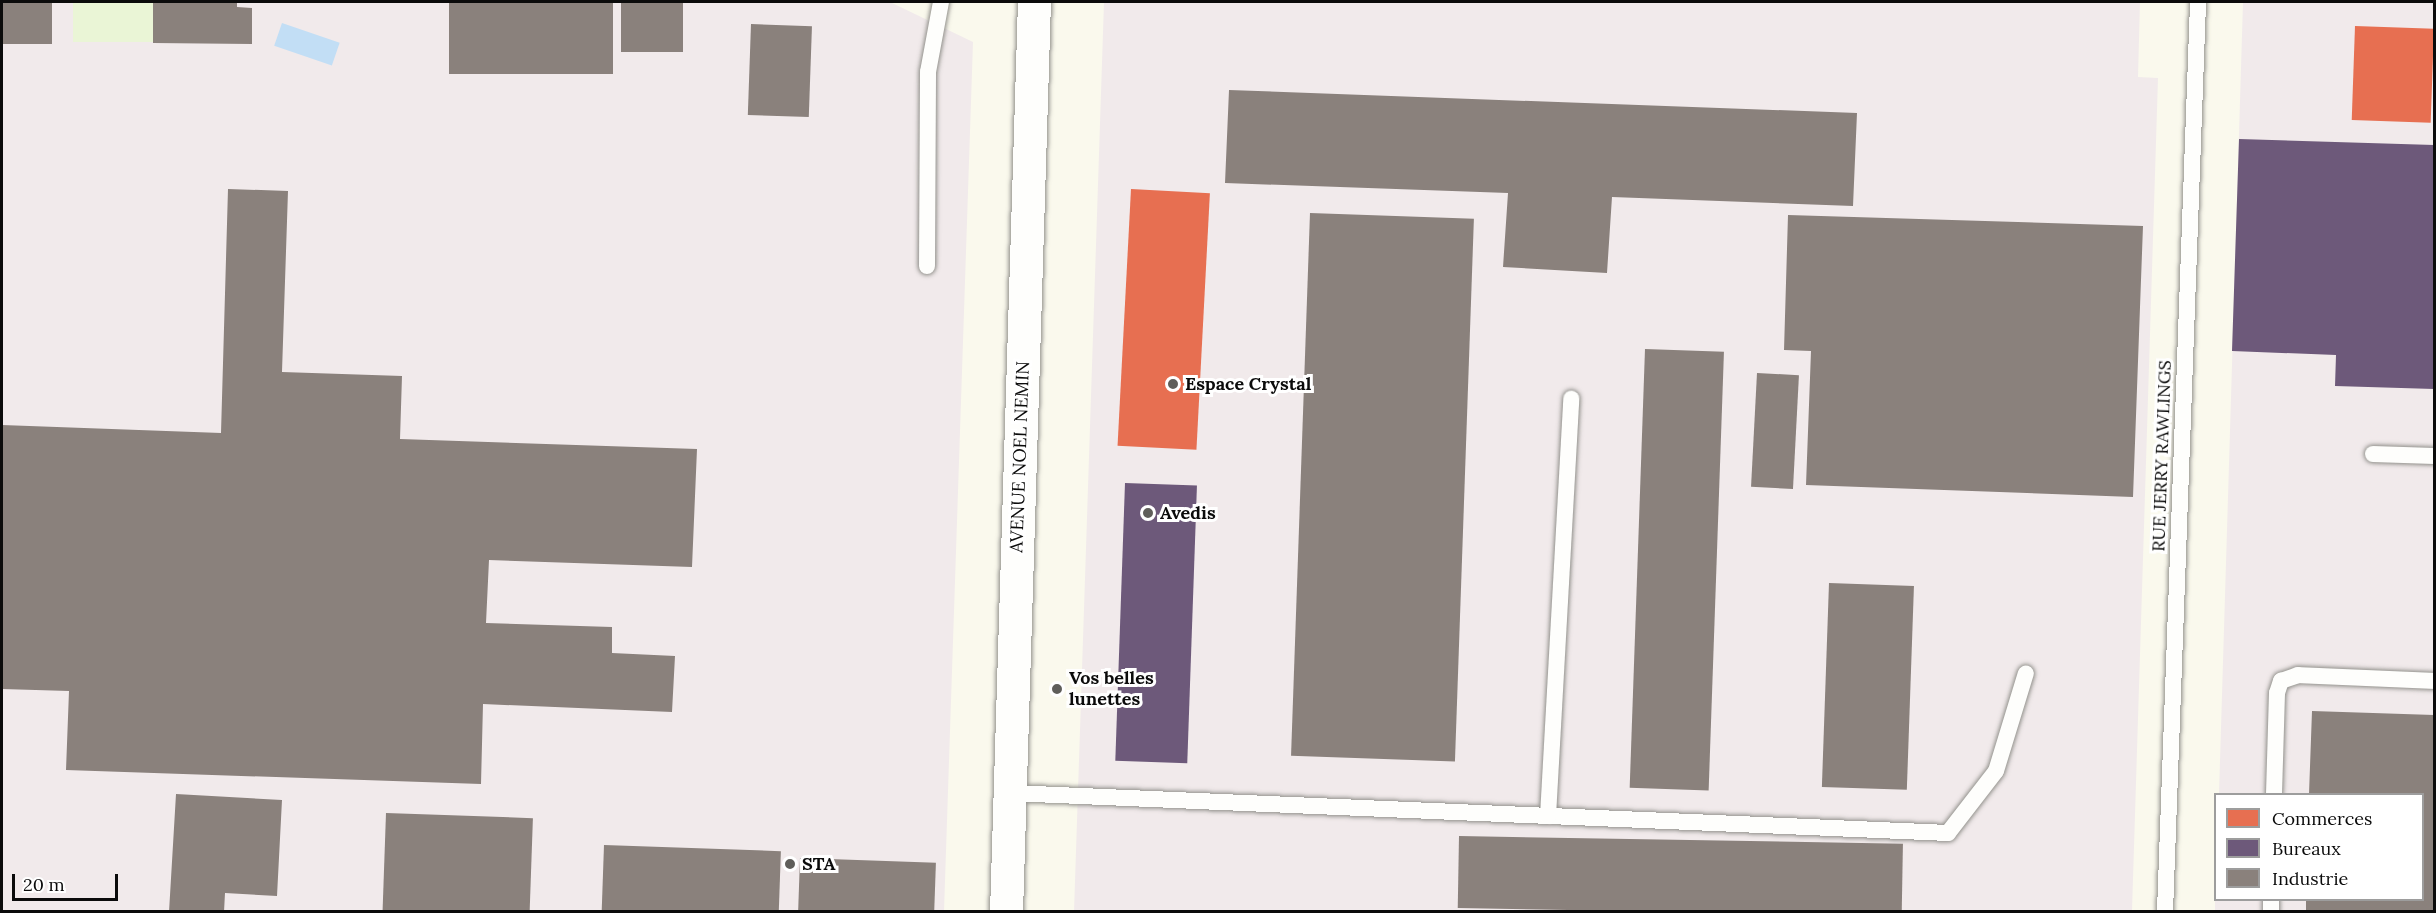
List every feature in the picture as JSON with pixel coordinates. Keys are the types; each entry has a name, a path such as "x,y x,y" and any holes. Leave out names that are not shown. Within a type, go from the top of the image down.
{"street":[{"name":"AVENUE NOEL NEMIN","path":"1006,912 1034,2"}],"lane":[{"path":"927,266 928,72 941,2"},
{"name":"RUE JERRY RAWLINGS","path":"2165,912 2198,2"},
{"path":"1548,816 1571,399"},
{"path":"2373,454 2434,456"},
{"path":"1010,793 1948,833 1996,771 2026,673"},
{"path":"2274,793 2277,693 2281,681 2298,675 2434,681"}],"shaded area":[{"path":"2,2 890,2 973,42 944,911 2,912"},
{"path":"1104,2 2140,2 2138,77 2158,78 2132,911 1074,912"},
{"path":"2243,2 2434,2 2434,911 2215,912 2215,901 2424,901 2424,793 2219,793"}],"green space":[{"path":"73,2 153,2 153,42 73,42"}],"water":[{"path":"282,23 340,43 332,66 274,46"}],"building: Commerces":[{"path":"2355,26 2434,29 2431,123 2352,120"},
{"path":"1131,189 1210,193 1196,450 1118,446"}],"building: Bureaux":[{"path":"2239,139 2434,145 2434,389 2335,386 2336,355 2232,351"},
{"path":"1125,483 1197,486 1187,763 1115,761"}],"building: Industrie":[{"path":"2,2 52,2 52,44 2,44"},
{"path":"153,2 237,2 237,7 252,8 252,44 153,43"},
{"path":"449,2 613,2 613,74 449,74"},
{"path":"621,2 683,2 683,52 621,52"},
{"path":"751,24 812,26 809,117 748,115"},
{"path":"1229,90 1857,113 1853,206 1612,197 1607,273 1503,267 1508,193 1225,183"},
{"path":"228,189 288,191 282,372 402,376 400,439 697,449 692,567 489,560 486,623 612,627 612,653 675,656 672,712 483,704 481,784 66,770 69,691 2,689 2,425 221,433"},
{"path":"1310,213 1474,219 1455,761 1291,756"},
{"path":"1788,215 2143,226 2133,497 1806,485 1811,351 1784,350"},
{"path":"1645,349 1724,352 1709,790 1630,788"},
{"path":"1757,373 1799,375 1793,489 1751,487"},
{"path":"1829,583 1914,586 1907,790 1822,787"},
{"path":"2312,711 2434,715 2434,912 2306,912 2306,901 2424,901 2424,793 2309,793"},
{"path":"176,794 282,800 277,896 225,893 224,912 169,912"},
{"path":"386,813 533,818 530,912 383,912"},
{"path":"1459,836 1903,844 1902,912 1688,912 1458,908"},
{"path":"604,845 781,851 779,912 602,912"},
{"path":"800,858 936,863 934,912 798,912"}],"place":[{"name":"Espace Crystal","path":"1173,384"},
{"name":"Avedis","path":"1148,513"},
{"name":"Vos belles lunettes","path":"1057,689"},
{"name":"STA","path":"790,864"}]}
